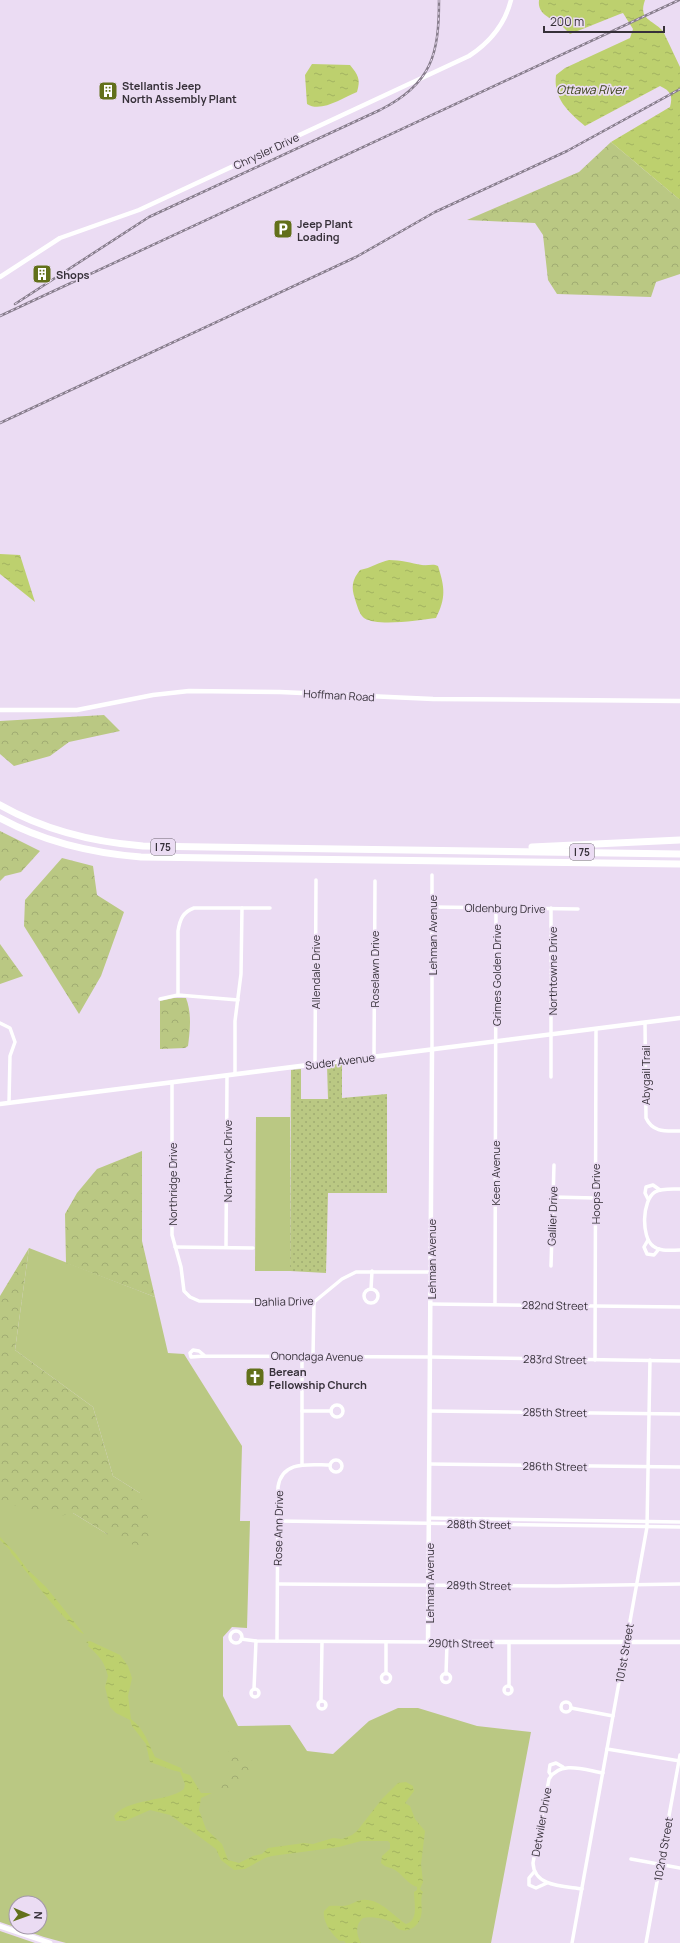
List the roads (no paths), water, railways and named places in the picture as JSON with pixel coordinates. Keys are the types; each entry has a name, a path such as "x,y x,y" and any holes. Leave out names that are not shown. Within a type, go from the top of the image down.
{"highway":[{"name":"I 75","path":"0,805 27,819 61,831 92,839 129,845 680,854"},
{"name":"I 75","path":"0,818 42,837 77,848 141,857 680,864"},
{"path":"485,851 680,840"},
{"path":"655,864 680,869"}],"main road":[{"path":"0,1926 50,1943"}],"street":[{"name":"Chrysler Drive","path":"0,277 60,238 139,210 469,56 480,49 495,33 504,19 512,0"},
{"name":"Hoffman Road","path":"0,710 77,710 153,695 190,691 287,692 427,699 680,701"},
{"name":"Lehman Avenue","path":"428,1642 432,875"},
{"name":"Allendale Drive","path":"315,1064 316,880"},
{"name":"Roselawn Drive","path":"374,1057 375,881"},
{"name":"Oldenburg Drive","path":"432,907 578,909"},
{"path":"178,995 178,931 179,922 182,916 194,908 270,908"},
{"path":"235,1074 235,1021 241,974 242,908"},
{"name":"Grimes Golden Drive","path":"496,908 496,1041"},
{"name":"Northtowne Drive","path":"552,908 552,1034"},
{"path":"160,999 178,995 238,1000"},
{"name":"Suder Avenue","path":"0,1104 680,1018"},
{"name":"Abygail Trail","path":"645,1022 645,1114 651,1126 662,1131 680,1131"},
{"path":"0,1023 6,1025 12,1032 15,1042 10,1056 9,1103"},
{"name":"Hoops Drive","path":"595,1360 596,1029"},
{"path":"551,1077 552,1034"},
{"name":"Keen Avenue","path":"494,1304 496,1041"},
{"name":"Northwyck Drive","path":"226,1247 227,1075"},
{"name":"Northridge Drive","path":"172,1082 171,1222 184,1290 190,1297 199,1301"},
{"name":"Gallier Drive","path":"551,1266 554,1165"},
{"path":"648,1199 645,1193 646,1187 653,1185 660,1190"},
{"path":"680,1189 660,1190 651,1195 646,1206 645,1233 648,1240 658,1250 680,1250"},
{"path":"553,1197 595,1198"},
{"path":"648,1240 644,1247 647,1254 653,1255 658,1250"},
{"path":"175,1247 253,1248"},
{"name":"Dahlia Drive","path":"199,1301 314,1302 345,1277 360,1271 431,1272"},
{"path":"371,1289 372,1271"},
{"path":"313,1356 314,1302"},
{"name":"282nd Street","path":"430,1304 680,1307"},
{"name":"Onondaga Avenue","path":"205,1356 430,1357"},
{"path":"302,1356 302,1465 330,1465"},
{"name":"283rd Street","path":"430,1357 680,1361"},
{"name":"101st Street","path":"572,1943 648,1521 650,1360"},
{"path":"302,1411 331,1411"},
{"name":"285th Street","path":"430,1411 680,1414"},
{"name":"286th Street","path":"430,1464 680,1467"},
{"name":"Rose Ann Drive","path":"277,1641 278,1487 280,1478 289,1468 302,1465"},
{"path":"574,1520 574,1525"},
{"name":"288th Street","path":"278,1521 574,1520 680,1522"},
{"name":"288th Street","path":"429,1521 680,1527"},
{"name":"289th Street","path":"278,1584 680,1584"},
{"name":"290th Street","path":"241,1639 256,1641 509,1644 680,1642"},
{"path":"254,1689 256,1641"},
{"path":"321,1701 322,1642"},
{"path":"386,1642 386,1673"},
{"path":"446,1674 447,1643"},
{"path":"509,1644 509,1686"},
{"path":"571,1708 613,1716"},
{"path":"607,1750 679,1761"},
{"name":"102nd Street","path":"646,1943 680,1755"},
{"path":"551,1775 549,1772 550,1765 556,1763 563,1767 603,1773"},
{"name":"Detwiler Drive","path":"548,1883 537,1876 534,1872 533,1863 549,1779 557,1769 563,1767"},
{"path":"631,1859 680,1868"},
{"path":"534,1872 529,1878 528,1882 531,1886 536,1888 548,1883 582,1889"}],"water":[{"name":"Ottawa River","path":"539,0 645,0 643,12 647,18 663,31 680,67 680,200 611,142 670,107 671,97 667,90 660,86 585,126 568,110 559,98 556,75 565,68 630,38 633,29 623,13 570,34 561,25 543,13 540,9"},
{"path":"312,64 350,65 359,80 357,92 325,106 319,107 307,104 305,75"},
{"path":"0,554 20,555 35,602 0,574"},
{"path":"389,560 438,566 443,587 443,599 436,618 379,622 370,621 362,616 358,609 353,591 355,577 360,570"},
{"path":"0,1537 16,1554 27,1569 46,1587 84,1634 78,1631 50,1601 10,1550 0,1540"},
{"path":"90,1641 120,1655 128,1666 132,1678 128,1696 131,1719 142,1731 155,1757 181,1768 183,1773 190,1775 201,1793 212,1793 201,1798 199,1810 206,1829 222,1844 228,1860 239,1863 253,1856 262,1854 268,1848 304,1843 313,1844 333,1838 342,1839 352,1835 357,1831 382,1799 398,1783 406,1782 413,1786 414,1791 405,1803 410,1806 415,1819 425,1831 421,1864 423,1882 420,1889 423,1892 421,1898 422,1912 416,1925 407,1930 400,1930 394,1923 387,1920 366,1917 360,1921 357,1930 361,1943 346,1943 344,1941 340,1941 334,1935 328,1928 325,1919 324,1911 329,1906 346,1906 358,1901 369,1900 386,1908 406,1924 413,1919 415,1911 414,1892 417,1890 417,1887 413,1886 393,1869 381,1863 382,1856 390,1849 390,1843 388,1841 361,1841 339,1847 272,1856 265,1858 245,1869 234,1870 221,1860 216,1849 170,1815 150,1810 125,1821 116,1821 114,1816 120,1810 138,1803 177,1793 184,1789 185,1784 180,1772 150,1762 146,1744 132,1726 130,1720 116,1713 110,1707 105,1687 108,1676 101,1660 86,1642"}],"railway":[{"path":"15,304 149,217 380,110 397,100 422,78 429,66 434,52 437,36 439,0"},
{"path":"0,316 679,0"},
{"path":"0,423 356,257 435,212 567,151 680,89"}],"place":[{"name":"Stellantis Jeep North Assembly Plant","path":"108,91"},
{"name":"Jeep Plant Loading","path":"283,229"},
{"name":"Shops","path":"42,274"},
{"name":"Berean Fellowship Church","path":"255,1377"}]}
